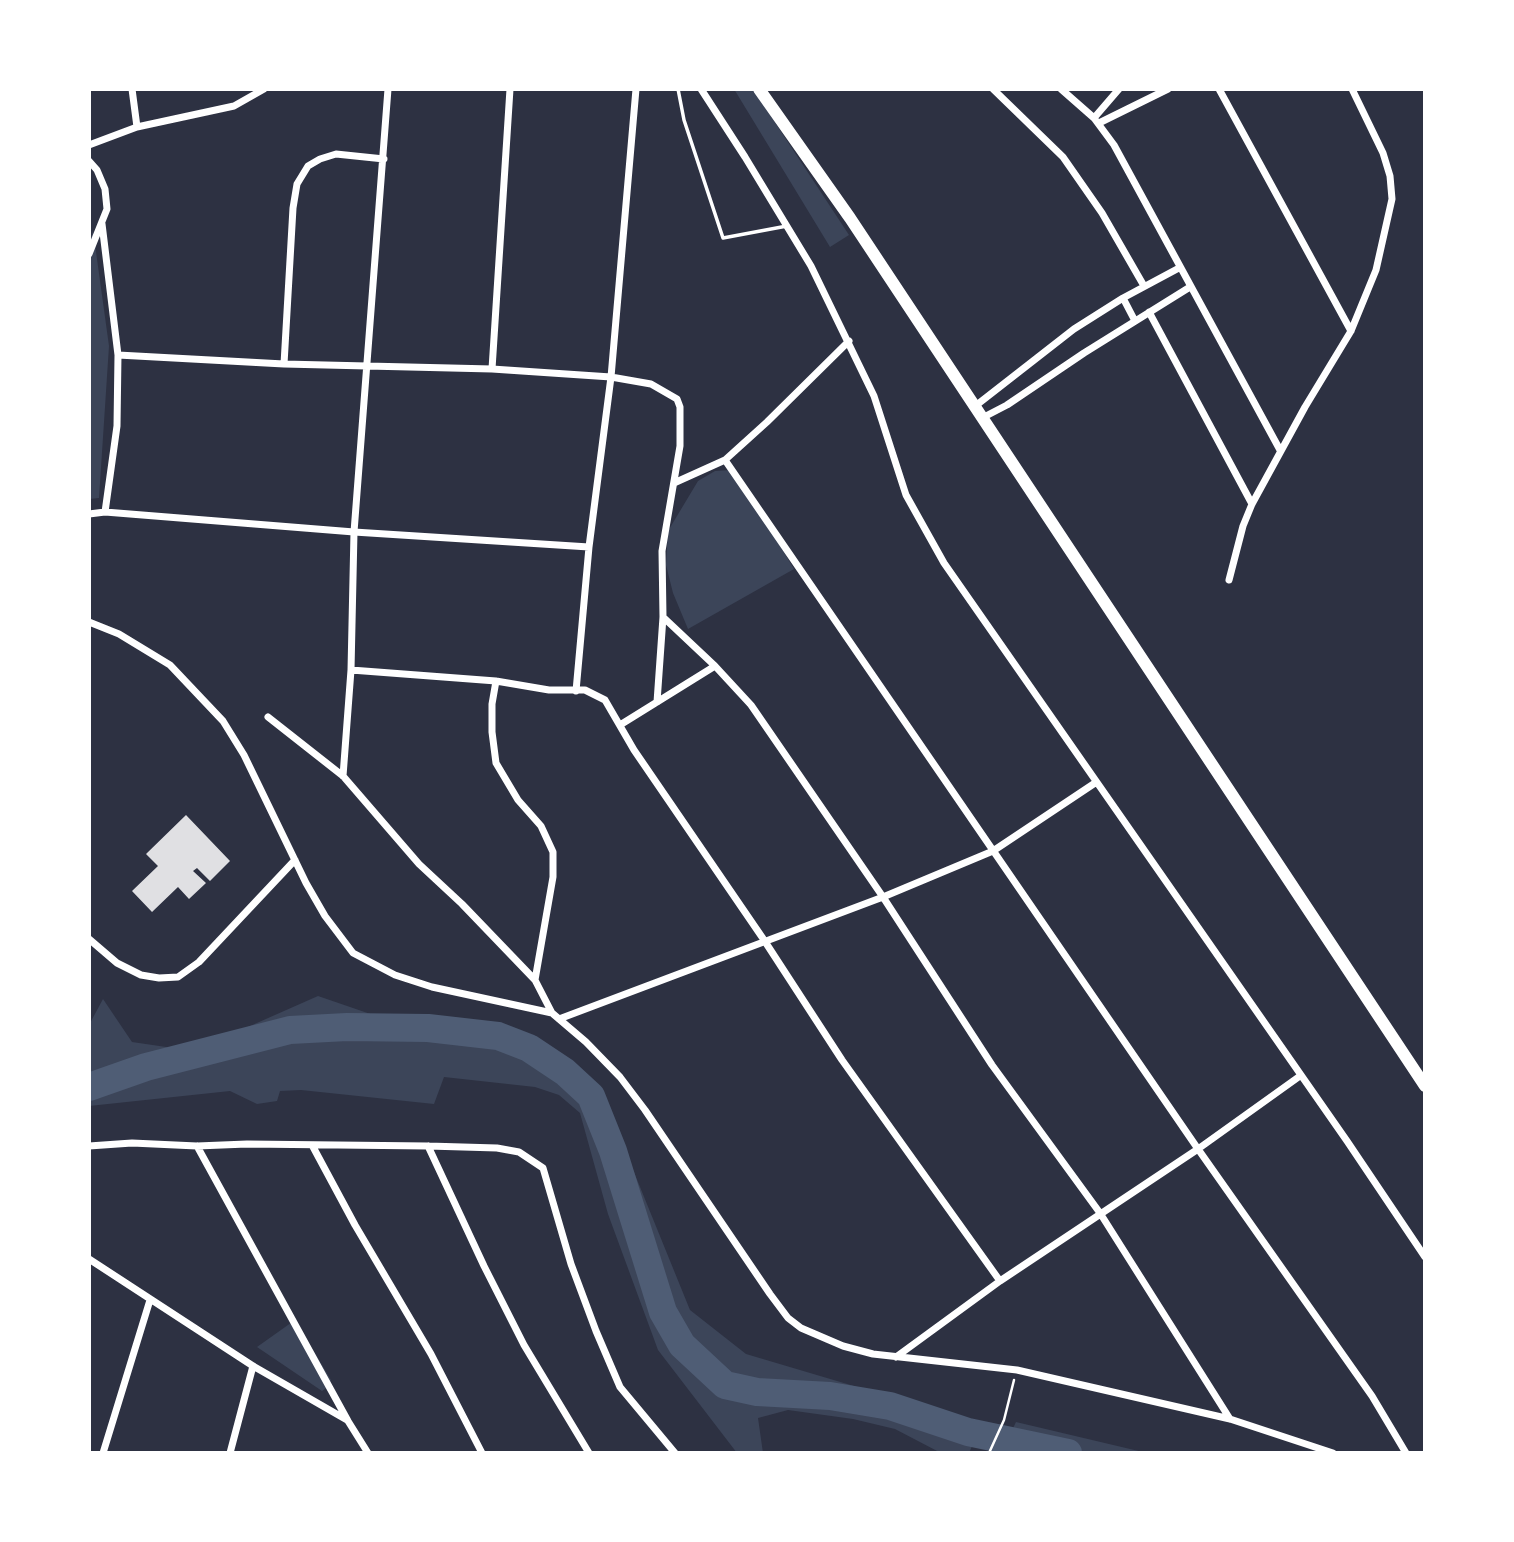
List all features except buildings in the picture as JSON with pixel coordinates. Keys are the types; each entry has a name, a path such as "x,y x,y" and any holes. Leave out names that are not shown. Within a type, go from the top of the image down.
{"highway":[{"path":"759,89 850,218 1425,1086"}],"street":[{"path":"132,89 137,127"},
{"path":"89,145 137,127 234,106 264,89"},
{"path":"343,776 351,670 354,532 388,89"},
{"path":"492,369 510,89"},
{"path":"576,691 589,547 611,377 636,89"},
{"path":"701,89 811,266 874,396 906,495 944,563 1300,1076 1348,1141 1425,1257"},
{"path":"993,89 1069,164 1102,213 1144,286"},
{"path":"1061,89 1096,121 1114,145 1280,450"},
{"path":"1096,121 1119,89"},
{"path":"1096,121 1168,89"},
{"path":"1219,89 1351,331"},
{"path":"1229,580 1243,526 1252,505 1280,450 1351,331 1376,270 1392,199 1390,176 1383,153 1352,89"},
{"path":"284,364 293,208 297,184 308,166 335,154 384,159"},
{"path":"89,161 97,170 105,189 107,209 89,254"},
{"path":"102,224 118,355 117,426 105,512"},
{"path":"977,412 1074,330 1123,298 1179,268"},
{"path":"977,412 1007,405 1190,287"},
{"path":"1123,298 1135,321"},
{"path":"1149,312 1252,505"},
{"path":"674,483 725,460 849,341"},
{"path":"118,355 284,364 492,369 611,377 651,384 677,399 680,407 680,446 662,551 663,617 657,702"},
{"path":"725,460 1198,1149 1372,1396 1406,1453"},
{"path":"89,514 105,512 589,547"},
{"path":"663,617 715,666 751,705 883,897 992,1065 1100,1213 1230,1419"},
{"path":"89,622 119,634 170,665 215,712 244,755 325,916 353,953 395,975 432,987 552,1013"},
{"path":"620,724 715,666"},
{"path":"351,670 496,681 549,690 585,690 605,700 634,750 842,1060 1000,1281"},
{"path":"496,681 492,713 496,763 518,800 541,827 553,852 554,877 535,980"},
{"path":"268,717 343,776 419,864 462,904 535,980 552,1013 620,1077 693,1178 788,1318 800,1328 843,1346 896,1358 1017,1370 1230,1419 1333,1453"},
{"path":"559,1019 883,897 993,851 1096,783"},
{"path":"89,939 117,963 141,975 178,977 199,962 295,860"},
{"path":"896,1358 1000,1281 1198,1149 1300,1076"},
{"path":"89,1146 132,1143 197,1146 428,1146 508,1149 519,1152 543,1168 571,1264 620,1387 675,1453"},
{"path":"313,1145 355,1225 431,1354 482,1453"},
{"path":"197,1146 368,1453"},
{"path":"428,1146 524,1345 589,1453"},
{"path":"89,1259 253,1366 348,1421"},
{"path":"103,1453 150,1300"},
{"path":"230,1453 253,1366"}],"lane":[{"path":"678,89 684,120 723,238 787,226"}],"path":[{"path":"989,1453 1004,1420 1017,1370"}],"shaded area":[{"path":"734,89 753,89 849,235 830,247"},
{"path":"93,230 109,346 99,498 89,499 89,247"},
{"path":"731,470 740,479 794,569 688,629 673,593 666,565 668,531 698,481 715,471"},
{"path":"318,996 385,1019 452,1023 510,1032 548,1049 601,1091 690,1310 746,1354 982,1424 969,1453 941,1453 895,1429 853,1419 788,1410 758,1418 763,1453 737,1453 658,1350 608,1214 580,1113 559,1095 535,1087 444,1077 434,1104 301,1090 280,1091 277,1101 257,1104 230,1091 89,1106 89,1025 103,999 132,1042 173,1048 241,1030"},
{"path":"295,1320 331,1380 328,1387 322,1391 257,1347"},
{"path":"1016,1422 1147,1453 1001,1453"}],"waterway":[{"path":"89,1087 146,1067 290,1030 347,1027 428,1028 498,1036 529,1048 565,1072 591,1096 613,1151 663,1312 682,1345 725,1385 757,1392 830,1396 890,1406 968,1432 1068,1453"}]}
